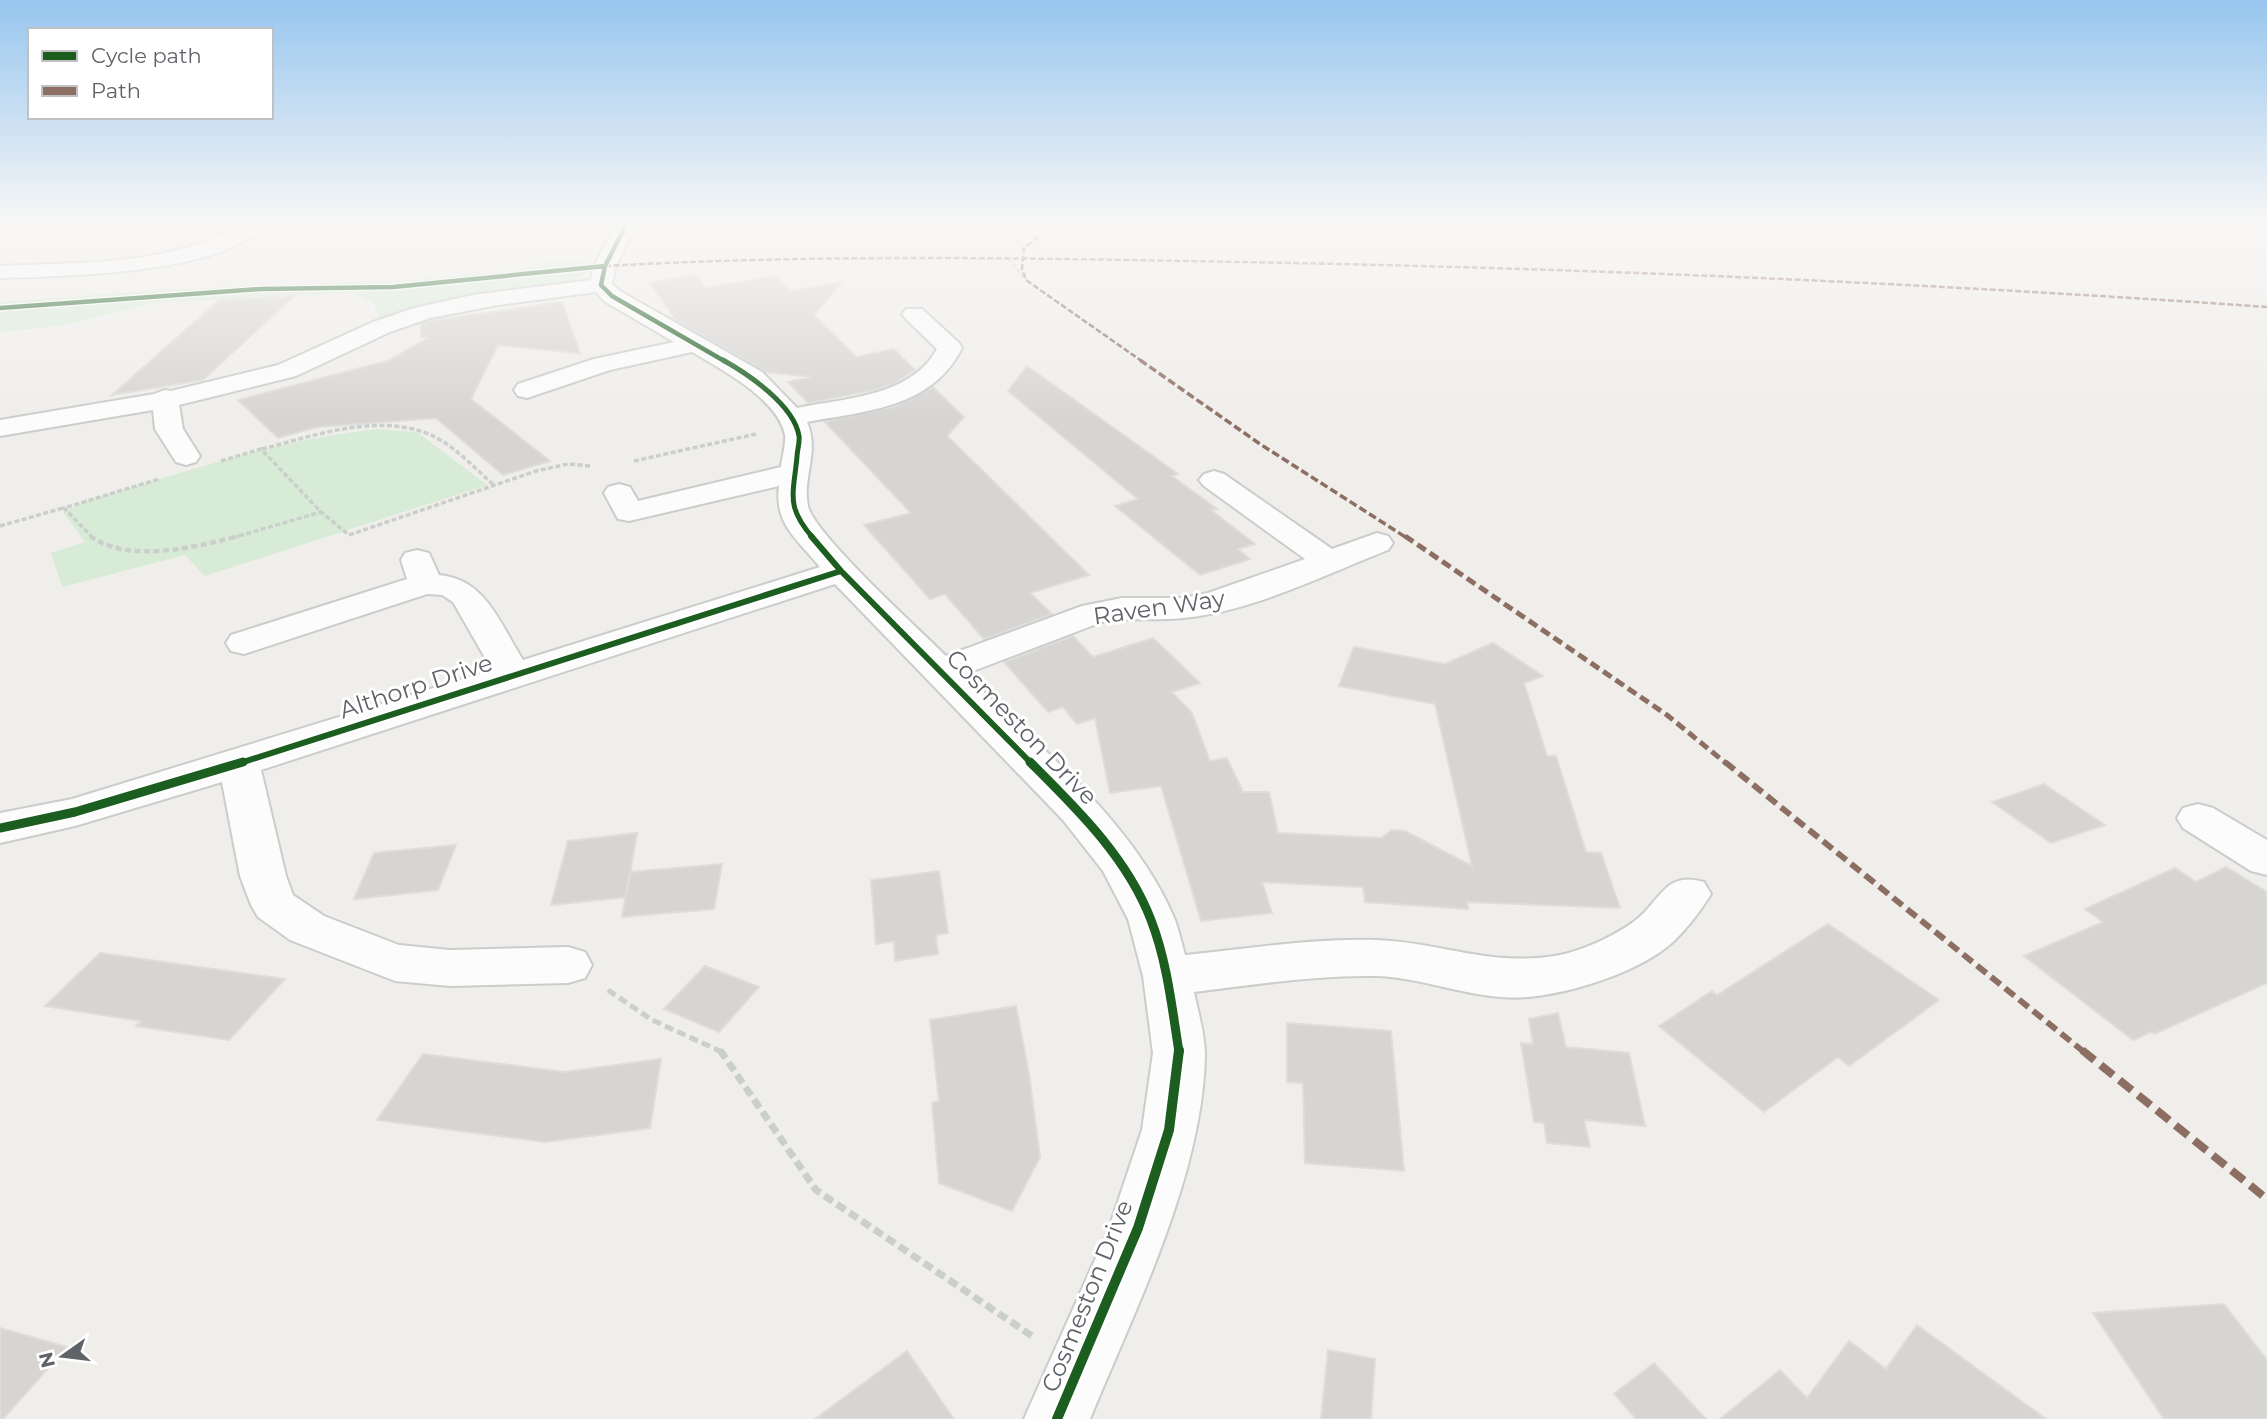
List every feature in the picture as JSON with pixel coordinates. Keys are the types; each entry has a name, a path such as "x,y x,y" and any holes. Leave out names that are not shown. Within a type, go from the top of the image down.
{"street":[{"path":"0,428 273,375 377,329 424,313 574,289"},
{"path":"605,289 612,296 753,377 794,421 884,397 920,384 942,365 950,348 914,314"},
{"path":"527,390 603,364 697,344"},
{"path":"165,398 169,429 189,465"},
{"name":"Cosmeston Drive","path":"794,421 799,436 792,505 797,520 841,571 1078,810 1121,863 1151,919 1167,976 1179,1053 1169,1130 1138,1228 1057,1419"},
{"path":"620,478 629,512 794,473"},
{"path":"1214,480 1331,563"},
{"name":"Raven Way","path":"941,670 1094,613 1122,608 1183,607 1213,603 1331,563 1377,543"},
{"name":"Althorp Drive","path":"0,828 75,812 239,763 841,571"},
{"path":"244,643 421,572 466,596 513,675"},
{"path":"239,763 263,876 274,905 307,928 395,963 450,968 568,965"},
{"path":"2198,818 2267,860"},
{"path":"1167,976 1320,959 1366,958 1429,965 1503,979 1559,974 1597,963 1650,935 1688,894"}],"path":[{"path":"151,297 258,289"},
{"path":"620,478 794,421"},
{"path":"0,526 64,508 189,465 338,431 403,427 435,436 495,485"},
{"path":"261,449 321,512 349,535 555,466 597,467"},
{"path":"64,508 96,541 116,548 148,550 214,543 321,512"},
{"path":"568,965 652,1020 722,1051 816,1189 1079,1368"}],"green space":[{"path":"550,289 380,323 374,304 354,293 155,303 65,325 0,332 0,302 158,290"},
{"path":"378,429 417,432 487,485 205,576 185,555 62,587 51,553 85,542 63,512 88,500 232,458 304,441"}],"building":[{"path":"654,289 836,289 814,315 856,357 894,349 915,370 893,384 874,390 808,403 788,382 811,377 766,372 676,320"},
{"path":"294,296 203,380 112,395 219,300"},
{"path":"562,302 580,353 498,345 471,399 550,461 503,475 436,418 317,427 278,438 238,400 387,361 428,338 421,337 421,324 429,321"},
{"path":"1027,366 1178,474 1172,476 1217,509 1211,510 1255,544 1238,549 1250,559 1200,575 1115,506 1138,499 1008,391"},
{"path":"933,387 964,417 947,436 1089,575 1030,593 1052,614 984,639 945,594 930,599 864,525 911,513 825,422 896,406"},
{"path":"1073,636 1093,657 1153,638 1200,683 1172,692 1192,713 1210,761 1227,758 1243,792 1269,792 1278,833 1381,838 1392,830 1405,831 1472,866 1435,704 1339,686 1354,647 1445,664 1493,643 1543,676 1524,683 1547,756 1556,756 1586,852 1601,853 1620,908 1467,902 1468,909 1365,902 1363,887 1262,882 1272,913 1201,921 1161,786 1110,793 1095,718 1077,724 1063,707 1048,712 1004,662"},
{"path":"2044,784 2105,825 2051,843 1992,802"},
{"path":"637,833 626,897 551,905 568,841"},
{"path":"456,845 438,890 354,899 374,853"},
{"path":"722,864 714,909 622,917 630,872"},
{"path":"2226,867 2267,892 2267,983 2154,1034 2151,1032 2133,1040 2024,956 2103,922 2085,909 2175,868 2196,882"},
{"path":"939,871 948,933 936,935 938,954 895,961 894,941 876,944 871,880"},
{"path":"1828,924 1939,1000 1849,1066 1838,1057 1764,1112 1659,1026 1712,991 1717,995"},
{"path":"100,953 285,979 229,1040 136,1026 141,1021 45,1006"},
{"path":"705,966 759,987 719,1032 664,1009"},
{"path":"1016,1006 1029,1074 1040,1157 1012,1211 939,1183 932,1103 939,1101 930,1020"},
{"path":"1558,1013 1566,1047 1629,1053 1645,1126 1584,1120 1590,1147 1547,1143 1544,1123 1534,1122 1521,1043 1533,1044 1529,1019"},
{"path":"1287,1023 1391,1031 1404,1171 1305,1163 1303,1083 1287,1082"},
{"path":"423,1054 564,1072 661,1059 650,1128 545,1142 377,1120"},
{"path":"2224,1304 2267,1360 2267,1419 2164,1419 2093,1313"},
{"path":"1917,1325 2046,1419 1720,1419 1780,1370 1807,1398 1849,1341 1886,1369"},
{"path":"0,1328 67,1347 3,1419 0,1419"},
{"path":"1328,1350 1375,1359 1371,1419 1321,1419"},
{"path":"907,1351 954,1419 815,1419"},
{"path":"1654,1363 1706,1419 1636,1419 1614,1394"}],"marked path":[{"path":"1039,289 1260,444 1437,557 1667,715 2267,1199"},
{"path":"2004,289 2267,307"}],"cycle path":[{"path":"0,308 258,289"},
{"path":"605,289 612,296 753,377 791,417 799,436 792,505 797,520 841,571 1078,810 1121,863 1151,919 1167,976 1179,1053 1169,1130 1138,1228 1057,1419"},
{"path":"0,828 75,812 239,763 841,571"}]}
